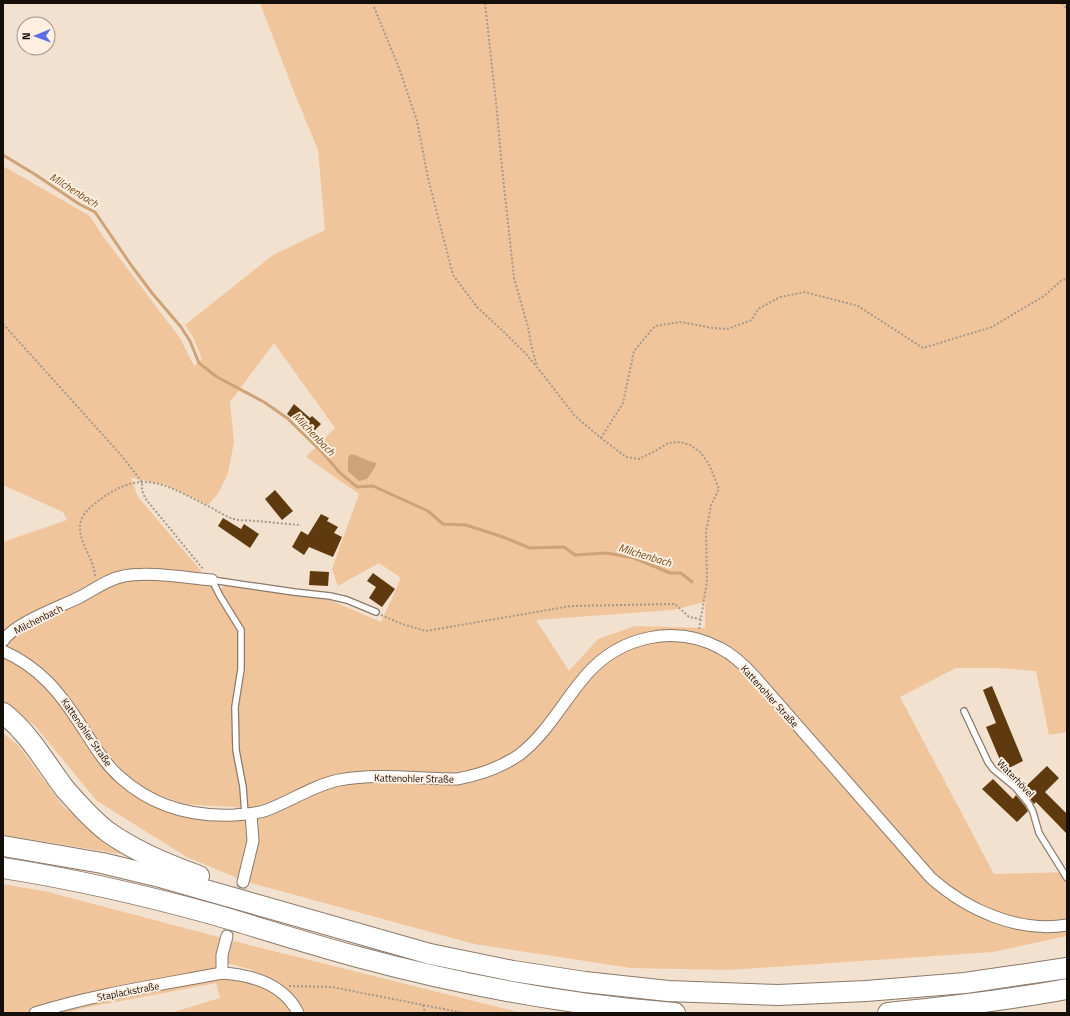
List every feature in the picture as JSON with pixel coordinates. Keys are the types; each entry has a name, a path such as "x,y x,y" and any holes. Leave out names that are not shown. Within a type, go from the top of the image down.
{"highway":[{"path":"3,713 36,747 70,794 92,818 109,832 138,850 169,865 249,892 265,907"},
{"path":"3,846 102,863 212,891 430,954 475,964 550,977 668,991 778,995 866,991 965,983 1067,968"},
{"path":"3,868 92,884 149,898 357,957 470,984 546,998 636,1010 675,1013"},
{"path":"888,1013 966,1005 1067,989"}],"street":[{"name":"Milchenbach","path":"3,641 16,628 113,579 135,574 212,580"},
{"name":"Kattenohler Straße","path":"3,651 31,667 52,685 72,710 98,752 119,776 132,787 161,803 180,810 196,814 211,815 248,814 266,810 338,780 373,777 457,779 486,772 510,760 528,747 546,727 588,673 611,653 640,639 661,636 683,636 710,643 744,665 930,878 944,890 959,900 1009,921 1044,927 1067,925"},
{"path":"243,882 253,841 248,814"},
{"path":"222,973 222,955 227,936"},
{"name":"Staplackstraße","path":"35,1013 122,991 222,973 237,974 258,979 269,984 279,991 298,1013"}],"lane":[{"path":"212,580 330,596 347,600 376,612"},
{"path":"212,580 241,630 241,669 235,707 236,750 248,814"},
{"name":"Waterhövel","path":"964,711 988,762 993,769 1016,788 1029,804 1039,832 1067,878"}],"path":[{"path":"485,3 498,112 502,168 514,278 528,326 530,344 537,367"},
{"path":"1062,3 1067,9"},
{"path":"374,7 399,68 416,122 428,178 453,275 477,308 526,354 575,416 601,438 626,457 639,459 668,443 680,442 690,445 700,452 709,464 719,489 711,505 706,532 707,581 700,619 689,617 675,604 571,606 426,631 402,624 376,612"},
{"path":"601,438 623,403 634,352 656,326 680,322 727,329 752,320 758,309 780,297 805,292 858,306 923,348 992,327 1044,296 1062,280 1067,279"},
{"path":"3,324 122,455 142,482 142,490 145,498 212,580"},
{"path":"96,587 95,571 81,534 80,527 82,519 85,514 102,498 124,486 142,482 150,482 165,486 234,519 301,525"},
{"path":"279,991 290,986 332,987 464,1013"},
{"path":"423,1005 425,1013"}],"shaded area":[{"path":"260,3 1067,3 1067,732 1049,735 1036,671 997,668 956,668 900,697 994,874 1067,872 1067,936 993,952 729,970 631,968 474,944 244,881 187,857 97,801 35,726 3,703 3,651 27,665 48,682 73,713 99,754 127,783 160,803 178,809 196,813 237,815 237,807 181,803 136,786 76,714 49,677 21,653 10,649 9,642 12,635 23,626 76,602 111,582 118,580 140,577 188,580 211,579 217,598 238,631 238,669 233,707 233,754 238,750 237,707 243,630 222,595 221,588 229,583 330,600 381,622 401,578 379,563 338,586 332,569 359,494 306,457 335,428 274,343 230,402 234,442 228,473 218,494 208,505 166,485 131,478 138,497 202,572 183,574 135,572 112,576 99,582 84,592 15,626 3,634 3,542 67,520 63,512 3,485 3,166 90,216 102,235 180,338 194,366 202,359 194,339 185,325 273,255 325,230 318,150","holes":["705,602 705,628 635,626 598,639 569,671 536,620 672,610"]},
{"path":"351,454 376,463 367,479 359,481 348,471 348,458"},
{"path":"3,733 18,745 64,807 127,855 3,835"},
{"path":"3,884 48,892 253,946 522,1013 301,1013 296,998 250,969 218,961 216,969 57,1003 24,1013 3,1013"},
{"path":"222,973 258,979 298,1013 170,1013 220,998 216,983 84,1008 67,1013 35,1013"}],"building":[{"path":"294,404 310,418 312,416 321,424 313,432 302,422 300,425 287,414"},
{"path":"275,490 293,511 282,520 265,499"},
{"path":"321,514 329,518 327,521 338,527 334,533 342,537 333,557 309,547 304,555 292,547 301,531 308,535"},
{"path":"223,518 241,529 244,524 259,534 250,548 218,526"},
{"path":"310,571 329,572 328,586 309,585"},
{"path":"373,573 395,589 382,607 369,598 376,587 367,581"},
{"path":"992,686 1023,761 1009,768 1004,758 1000,760 986,727 996,723 983,690"},
{"path":"1047,766 1059,778 1045,792 1067,814 1067,834 1036,802 1034,804 1023,789"},
{"path":"993,779 1013,799 1016,795 1028,811 1017,822 982,789"}],"waterway":[{"name":"Milchenbach","path":"3,155 79,204 95,212 131,265 152,293 181,327 190,341 199,363 217,377 264,402 287,418 324,454 339,472 357,487 373,486 428,511 443,524 466,525 503,537 530,548 564,547 575,555 607,553 634,558 670,573 681,573 692,582"}],"tunnel":[{"path":"227,936 243,882"}]}
